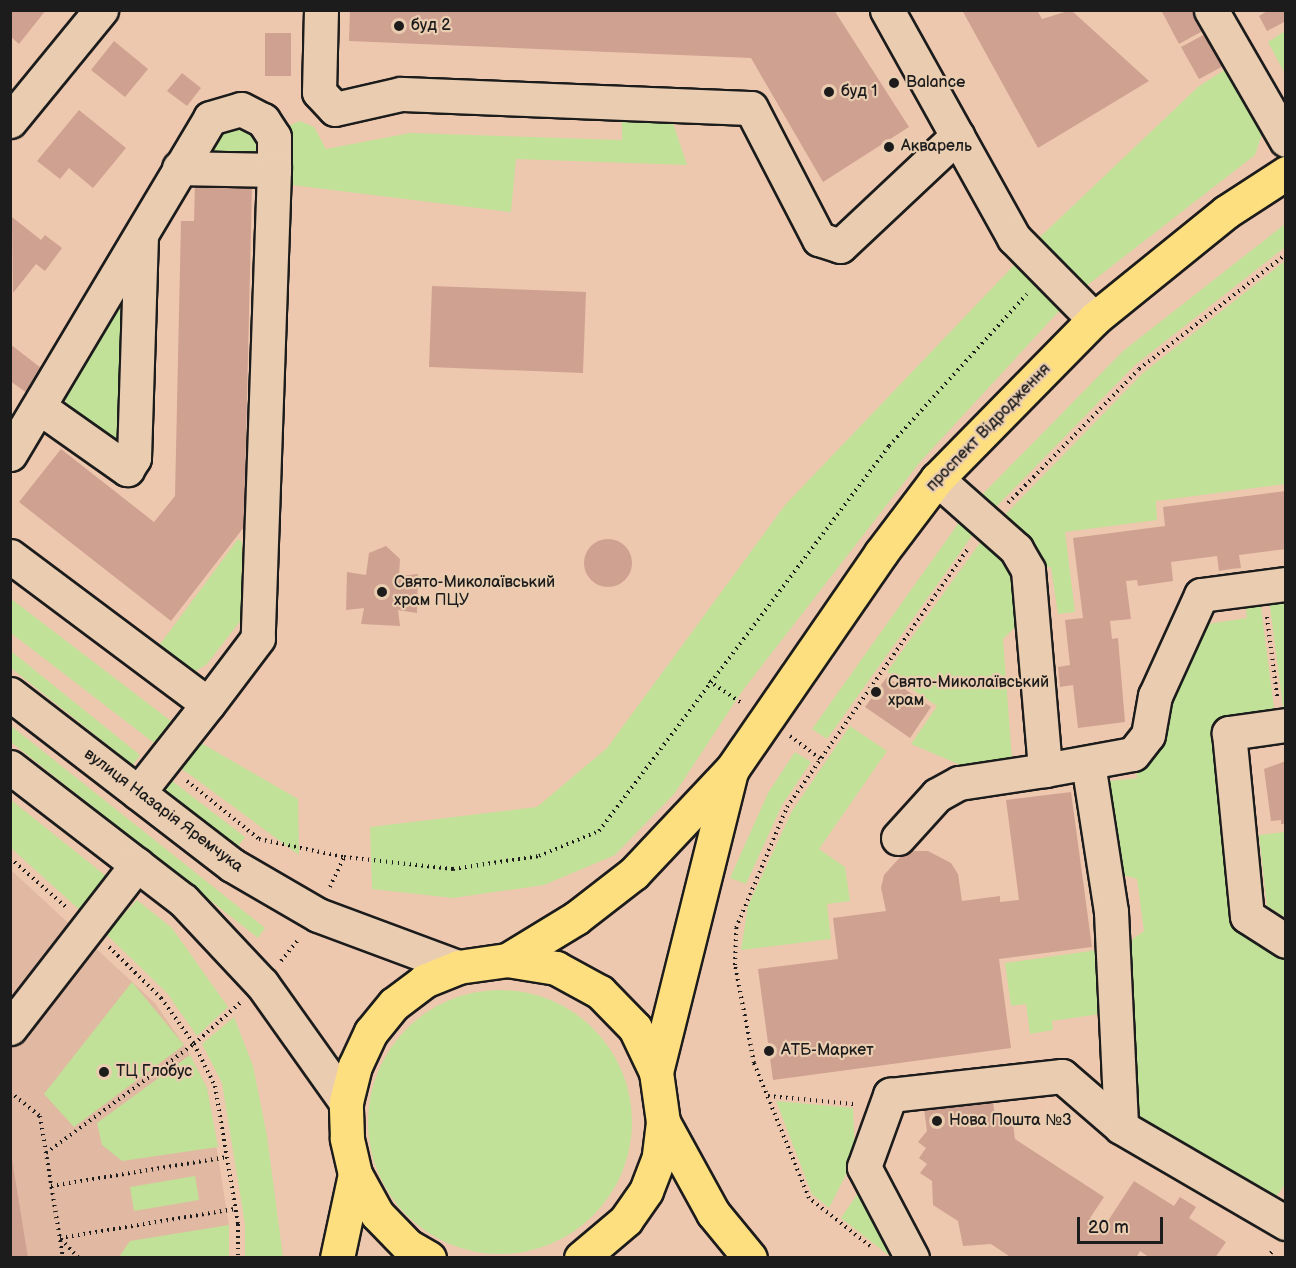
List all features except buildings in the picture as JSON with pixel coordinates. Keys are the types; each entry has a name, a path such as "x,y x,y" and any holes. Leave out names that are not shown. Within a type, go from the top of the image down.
{"main road":[{"name":"проспект Відродження","path":"732,769 880,553 937,479 1094,319 1226,213 1286,173"},
{"path":"507,960 576,918 634,873 732,769"},
{"path":"656,1072 732,769"},
{"path":"429,1257 408,1246 377,1214 355,1174 347,1138 346,1101 363,1049 394,1004 424,981 458,967 507,960 556,968 600,992 635,1028 656,1072 663,1122 659,1157 646,1191 626,1221 580,1257"},
{"path":"663,1122 712,1213 750,1257"},
{"path":"337,1257 355,1174"}],"street":[{"path":"10,121 100,10"},
{"path":"321,10 319,92 335,109 401,94 751,108 819,239 840,246 957,136"},
{"path":"887,10 1014,238 1094,319"},
{"path":"1214,12 1286,140"},
{"path":"10,454 141,236 178,168 210,118 241,109 263,120 274,137 274,170 258,638 138,793"},
{"path":"178,168 274,170"},
{"path":"39,407 126,469 134,458 141,236"},
{"path":"937,479 1016,549 1028,570 1045,770"},
{"path":"10,556 208,704"},
{"path":"898,837 937,795 959,783 1133,754 1148,735 1155,696 1202,595 1286,584"},
{"name":"вулиця Назарія Яремчука","path":"10,694 232,865 318,915 458,967"},
{"path":"1286,725 1229,733 1247,916 1286,941"},
{"path":"1088,763 1111,912 1121,1127"},
{"path":"10,766 183,900 262,984 346,1101"},
{"path":"10,1029 137,864"},
{"path":"912,1257 864,1167 890,1095 1062,1076 1121,1127 1283,1223"}],"path":[{"path":"163,761 259,839 344,857 453,869 539,856 599,831 889,446 1048,271"},
{"path":"1271,648 1275,679"},
{"path":"787,807 736,928 735,965 754,1063 809,1198 875,1250"},
{"path":"46,1153 194,1044 262,984 318,915 344,857"},
{"path":"10,858 89,928 161,998 194,1044 215,1086 235,1209 238,1257"},
{"path":"10,1092 40,1116 63,1257"},
{"path":"768,1096 886,1106"},
{"path":"51,1186 228,1157"},
{"path":"60,1238 235,1209"},
{"path":"60,1238 79,1257"}],"shaded area":[{"name":"ТЦ Глобус","path":"10,869 155,1003 184,1045 207,1088 229,1225 229,1257 11,1257"}],"green space":[{"path":"1285,31 1285,74 1268,42"},
{"path":"1229,67 1263,131 1255,155 1085,287 1039,238 1198,87"},
{"path":"622,117 671,117 687,165 516,159 511,212 284,184 286,127 300,121 314,127 326,149 410,133 622,140"},
{"path":"228,121 261,131 262,161 199,159"},
{"path":"1285,224 1285,247 1135,365 988,515 974,503 1123,351"},
{"path":"1285,261 1285,484 1156,501 1157,520 1065,532 1075,612 1058,614 1051,567 1035,568 997,523 1143,373"},
{"path":"1017,262 1061,309 920,462 743,690 675,793 615,855 544,885 453,898 372,889 370,827 537,807 607,748 785,505"},
{"path":"115,300 129,307 123,439 106,442 67,413 64,389"},
{"path":"965,514 979,526 827,739 812,729"},
{"path":"987,533 1010,554 1025,617 1003,639 1012,760 963,766 911,744 937,706 887,672"},
{"path":"238,539 242,542 241,620 207,664 196,671 183,669 158,647"},
{"path":"1285,597 1285,715 1284,715 1269,599"},
{"path":"10,598 171,721 154,743 11,633"},
{"path":"1260,600 1275,716 1211,725 1236,919 1256,940 1285,957 1286,1183 1275,1198 1138,1123 1130,1105 1129,953 1133,939 1144,931 1137,879 1123,875 1112,864 1100,782 1137,778 1135,761 1201,625 1247,618 1245,602"},
{"path":"11,651 140,755 133,765 11,668"},
{"path":"10,725 265,928 258,938 11,742"},
{"path":"850,726 887,751 819,849 845,867 850,901 827,904 831,939 741,950 748,906 792,811"},
{"path":"196,740 298,799 299,855 178,766"},
{"path":"795,752 811,762 782,805 746,884 730,878 768,793"},
{"path":"171,780 245,837 237,848 162,790"},
{"path":"11,800 106,876 83,913 11,848"},
{"path":"1286,832 1285,917 1267,906 1259,835"},
{"path":"137,900 172,928 228,1007 197,1036 167,993 106,934"},
{"path":"1104,949 1107,1013 1052,1021 1053,1030 1030,1034 1026,1004 1011,1006 1005,963"},
{"path":"132,982 184,1045 74,1127 44,1094"},
{"path":"500,990 526,993 550,1000 573,1013 593,1029 609,1049 622,1072 629,1096 632,1122 629,1148 622,1172 609,1195 593,1215 573,1231 550,1244 526,1251 500,1254 474,1251 450,1244 427,1231 407,1215 391,1195 378,1172 371,1148 368,1122 371,1096 378,1072 391,1049 407,1029 427,1013 450,1000 474,993"},
{"path":"234,1017 253,1066 267,1136 283,1257 245,1257 245,1224 222,1083 202,1044"},
{"path":"190,1055 207,1088 218,1147 122,1161 102,1145 97,1123"},
{"path":"776,1101 853,1108 855,1157 829,1208 812,1194"},
{"path":"195,1176 199,1200 134,1211 130,1187"},
{"path":"863,1186 901,1257 891,1257 841,1218"},
{"path":"229,1225 229,1257 119,1257 130,1241"}],"place":[{"name":"буд 2","path":"399,26"},
{"name":"Balance","path":"894,83"},
{"name":"буд 1","path":"829,92"},
{"name":"Акварель","path":"889,147"},
{"name":"Свято-Миколаївський храм ПЦУ","path":"382,592"},
{"name":"Свято-Миколаївський храм","path":"876,692"},
{"name":"АТБ-Маркет","path":"769,1051"},
{"name":"ТЦ Глобус","path":"104,1072"},
{"name":"Нова Пошта №3","path":"937,1121"}]}
